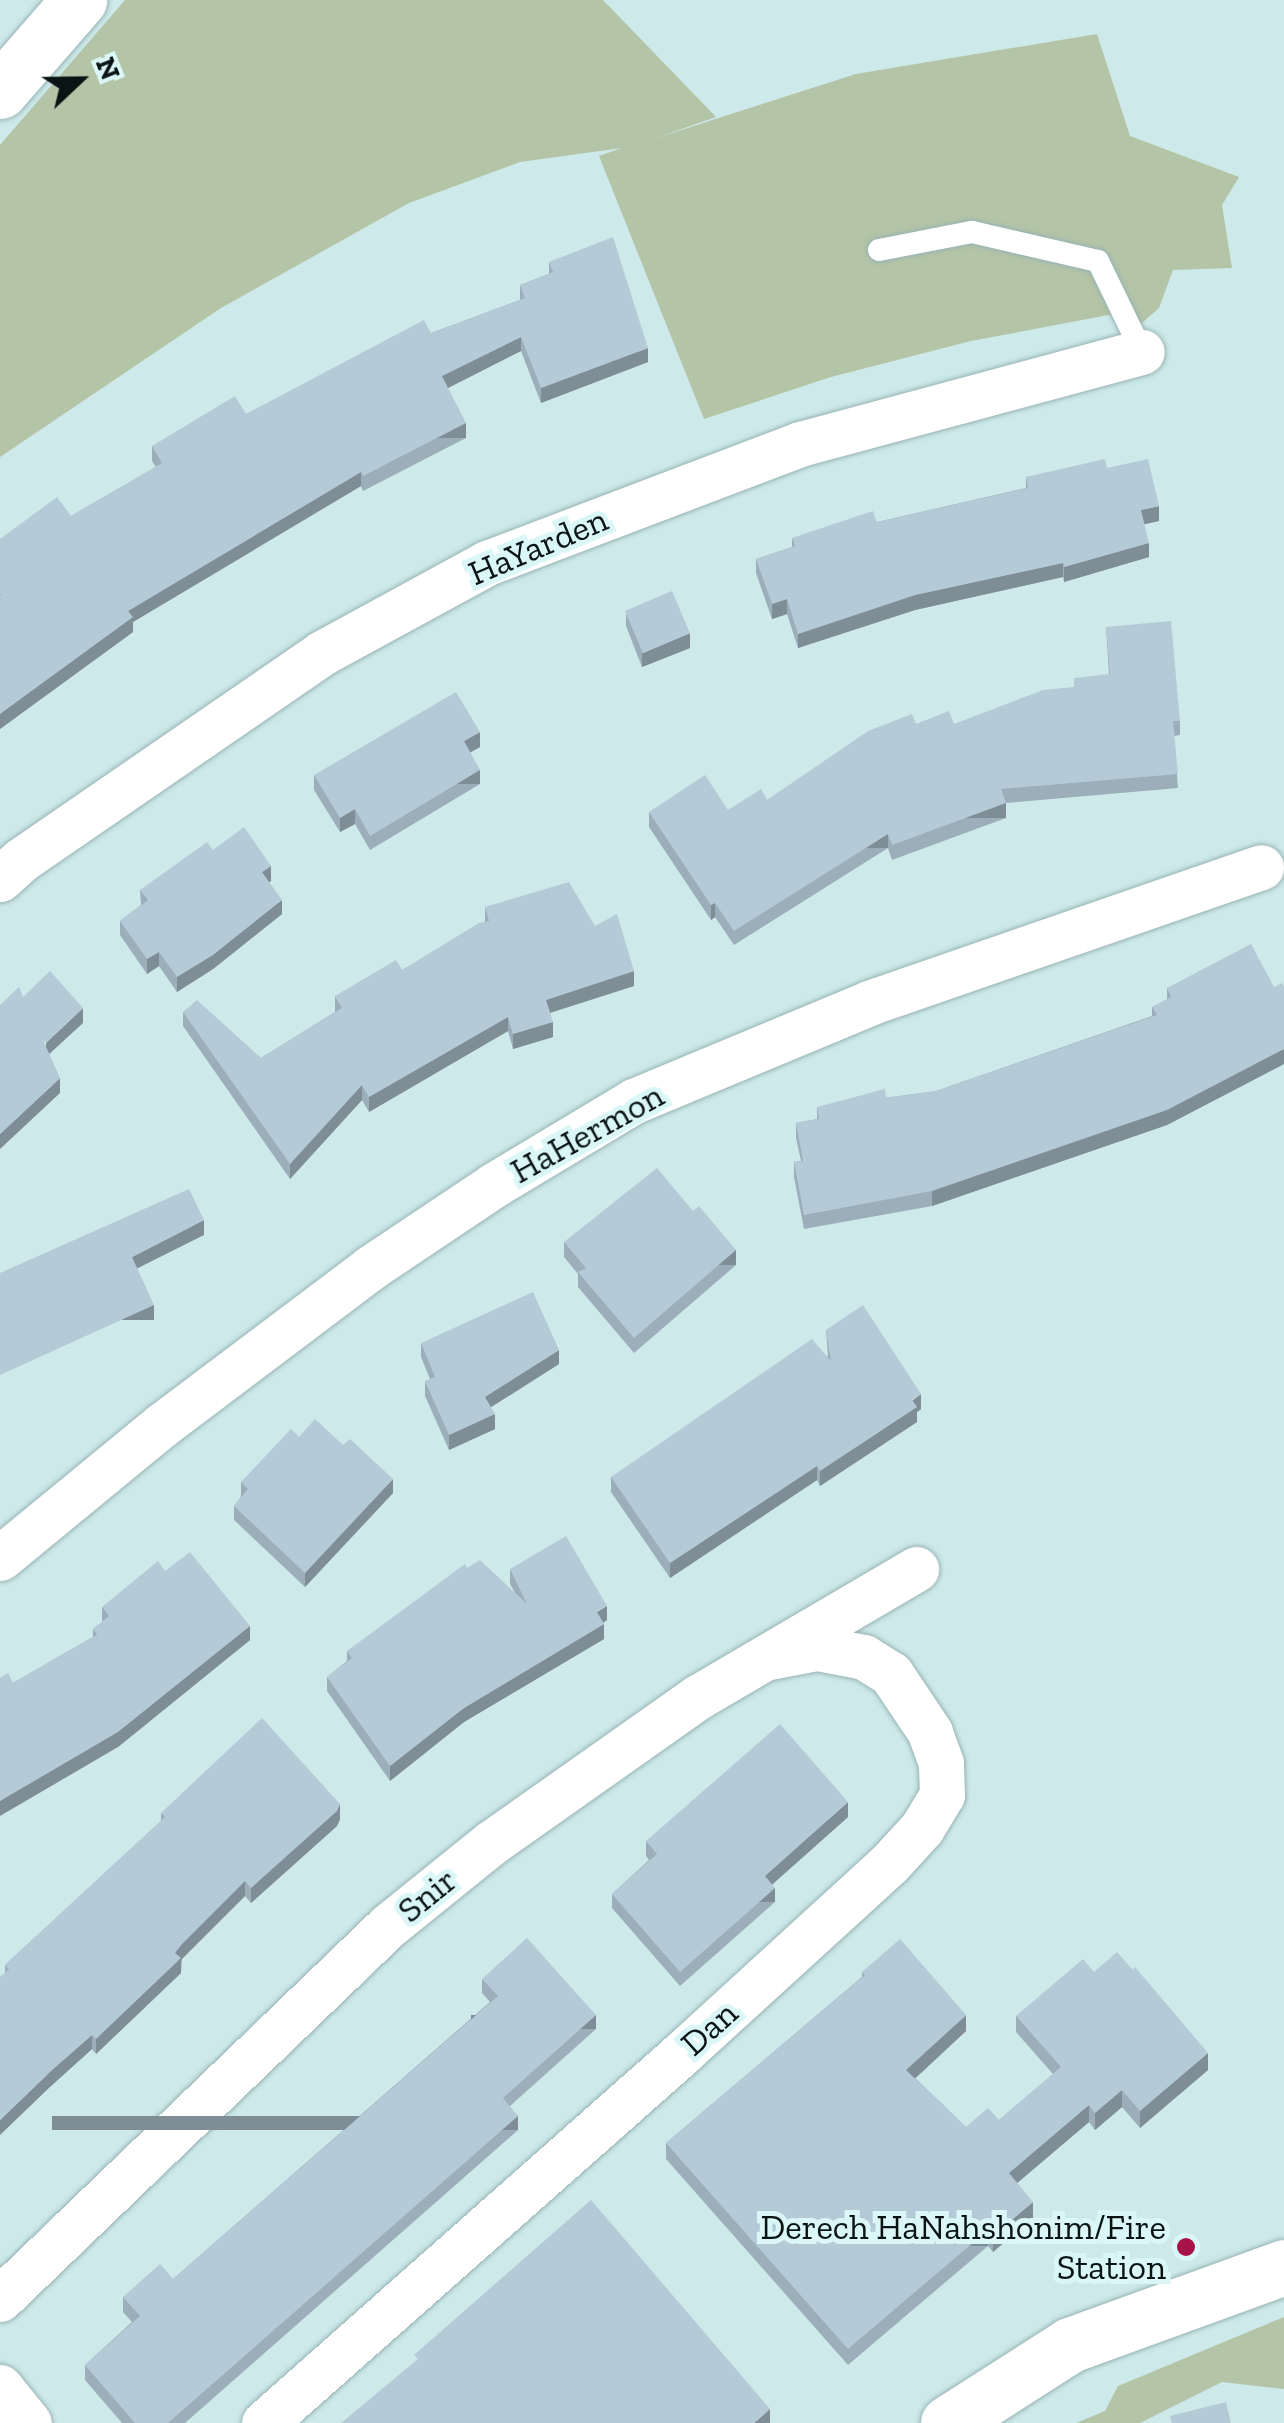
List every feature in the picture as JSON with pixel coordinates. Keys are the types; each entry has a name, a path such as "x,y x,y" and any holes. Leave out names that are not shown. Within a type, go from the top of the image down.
{"street":[{"path":"0,91 79,0"},
{"name":"HaYarden","path":"0,879 126,786 322,653 487,563 800,444 1142,352"},
{"name":"HaHermon","path":"0,1558 162,1425 340,1290 494,1184 634,1101 869,1003 1262,867"},
{"name":"Snir","path":"0,2299 388,1926 593,1768 698,1697 916,1569"},
{"name":"Dan","path":"264,2423 697,2039 889,1864 922,1828 942,1795 940,1763 930,1732 891,1674 864,1656 817,1648 769,1657"},
{"path":"948,2423 1070,2345 1284,2266"},
{"path":"0,2387 29,2423"}],"lane":[{"path":"879,250 972,232 1098,261 1142,352"}],"green space":[{"path":"125,0 603,0 716,117 653,139 856,74 1097,34 1130,136 1239,177 1222,205 1232,268 1173,270 1159,308 1135,329 1114,314 971,341 831,377 704,419 599,156 622,148 520,162 409,203 221,308 0,457 0,145"},
{"path":"1284,2317 1284,2389 1222,2382 1140,2423 1076,2423 1105,2411 1118,2386"}],"building":[{"path":"613,237 648,348 541,388 521,337 442,376 466,423 363,476 361,472 128,611 133,617 0,714 0,539 57,497 71,516 162,463 152,446 235,396 246,414 424,320 431,333 525,298 520,285 553,272 549,262"},
{"path":"1105,459 1107,468 1148,459 1159,506 1141,510 1149,543 1064,567 1063,563 915,595 798,634 787,599 772,604 756,559 795,546 792,538 873,511 877,522 1028,488 1026,477"},
{"path":"672,591 690,633 643,653 625,611"},
{"path":"1171,621 1180,721 1173,721 1178,774 1001,789 1006,803 892,845 888,834 734,931 715,903 711,905 649,812 705,775 728,810 761,789 767,800 868,731 912,714 916,724 949,711 954,724 1043,690 1074,687 1074,678 1110,674 1106,627"},
{"path":"456,692 480,732 464,741 480,770 370,836 355,809 340,818 314,775"},
{"path":"244,827 271,866 262,872 282,900 213,955 177,977 159,952 147,959 120,921 148,900 140,890 207,842 213,850"},
{"path":"569,882 595,926 617,914 634,971 546,1000 553,1022 513,1034 508,1017 369,1097 362,1085 290,1164 183,1012 197,1000 261,1058 342,1008 335,996 396,960 402,970 479,923 489,921 485,907"},
{"path":"1251,944 1274,987 1282,983 1284,987 1284,1049 1167,1110 932,1191 804,1215 794,1162 803,1161 796,1123 819,1119 817,1107 885,1089 886,1098 936,1091 1157,1015 1152,1007 1171,997 1167,988"},
{"path":"50,971 83,1008 46,1043 43,1040 60,1078 0,1134 0,1005 19,987 23,997"},
{"path":"657,1168 693,1211 699,1206 736,1250 634,1338 578,1272 586,1268 564,1242"},
{"path":"189,1189 204,1220 132,1257 154,1305 0,1375 0,1273"},
{"path":"533,1292 559,1350 485,1397 495,1414 449,1435 425,1381 435,1377 421,1343"},
{"path":"863,1305 921,1394 912,1400 917,1407 820,1471 817,1466 670,1563 611,1477 812,1339 831,1361 826,1330"},
{"path":"315,1419 343,1445 350,1439 393,1479 305,1573 234,1506 248,1489 241,1482 291,1429 299,1437"},
{"path":"566,1536 607,1606 597,1612 604,1624 464,1708 390,1766 327,1677 352,1658 347,1651 465,1564 467,1568 480,1560 527,1604 510,1569"},
{"path":"190,1552 250,1626 118,1732 0,1801 0,1678 8,1673 13,1683 97,1635 93,1629 109,1616 102,1607 158,1561 165,1571"},
{"path":"262,1718 340,1804 337,1811 251,1888 245,1881 182,1944 175,1953 181,1958 96,2039 92,2035 0,2120 0,1977 9,1969 5,1965 165,1817 161,1813"},
{"path":"780,1724 848,1802 765,1876 775,1888 680,1972 612,1894 657,1854 646,1841"},
{"path":"527,1938 596,2015 503,2098 518,2116 168,2423 135,2423 85,2365 140,2316 123,2297 160,2264 173,2279 498,1996 482,1979"},
{"path":"900,1939 966,2015 906,2070 966,2127 988,2108 999,2120 1061,2067 1016,2016 1083,1959 1094,1972 1117,1952 1133,1970 1135,1967 1208,2053 1140,2111 1122,2090 1095,2113 1089,2105 1009,2173 1033,2202 993,2236 988,2230 848,2349 666,2143 865,1975 862,1972"},
{"path":"591,2200 770,2409 754,2423 341,2423 418,2359 414,2355"},
{"path":"1226,2402 1231,2423 1172,2423 1170,2416"}],"place":[{"name":"Derech HaNahshonim/Fire Station","path":"1186,2247"}]}
